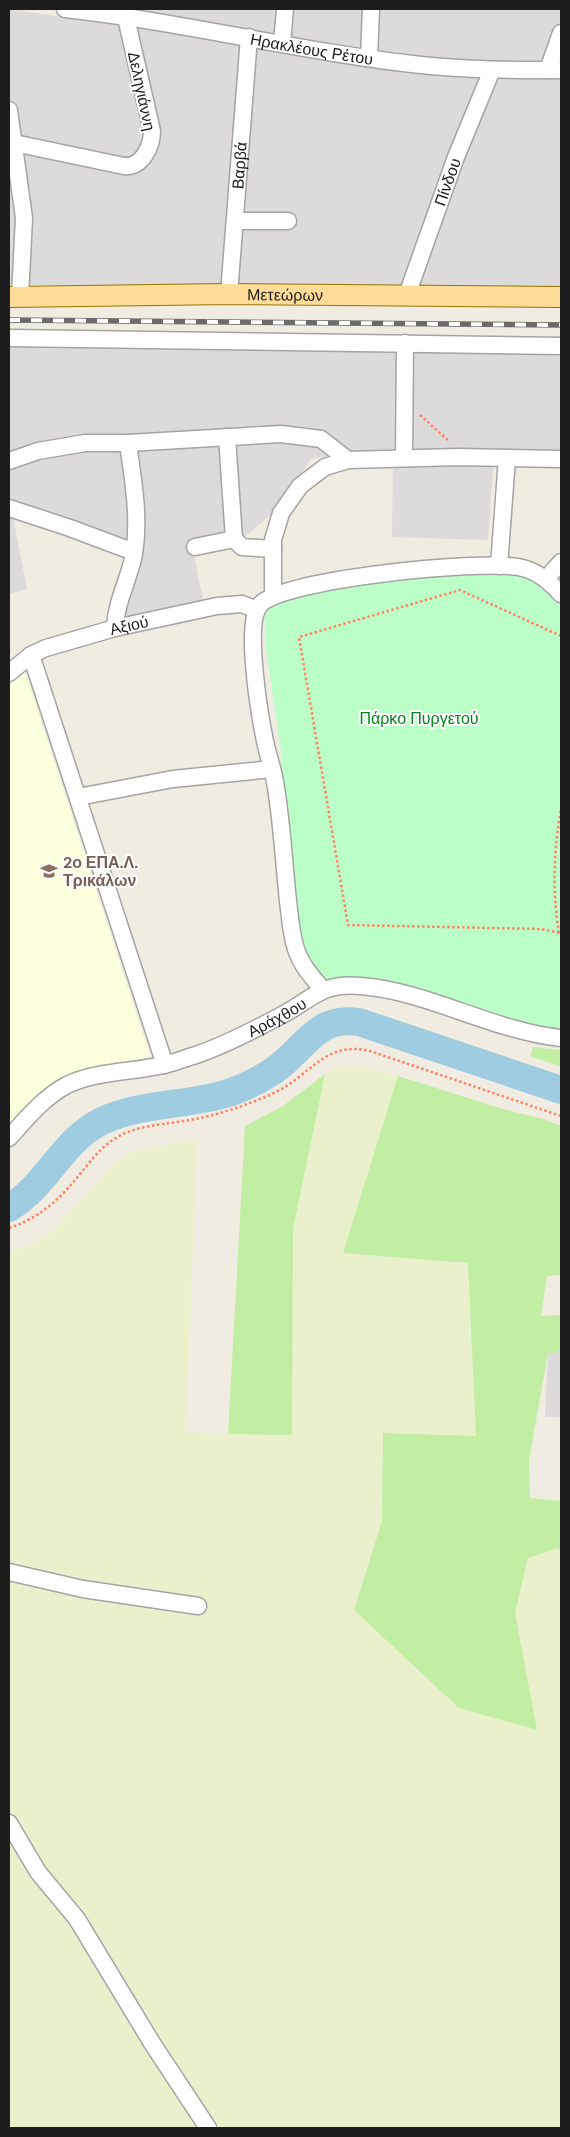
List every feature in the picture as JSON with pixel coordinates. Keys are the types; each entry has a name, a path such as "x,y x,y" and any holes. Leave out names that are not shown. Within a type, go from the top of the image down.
{"main road":[{"name":"Μετεώρων","path":"14,297 229,294 561,297"}],"street":[{"name":"Ηρακλέους Ρέτου","path":"64,9 124,12 249,37 369,58 492,70 555,70"},
{"path":"282,43 285,9"},
{"path":"369,58 371,9"},
{"name":"Δεληγιάννη","path":"14,143 124,166 134,165 142,160 152,142 152,131 124,12"},
{"path":"555,70 561,32"},
{"name":"Βαρβά","path":"229,294 249,37"},
{"name":"Πίνδου","path":"407,295 453,166 492,70"},
{"path":"9,110 24,218 14,297"},
{"path":"235,221 288,221"},
{"path":"9,338 561,346"},
{"path":"404,458 405,344"},
{"path":"9,461 38,451 70,445 281,434 315,437 334,447 348,460"},
{"path":"227,437 234,539 242,547 273,549"},
{"path":"115,628 116,610 134,552 136,504 128,443"},
{"path":"273,595 273,549 278,522 291,497 317,472 334,462 404,458 561,459"},
{"path":"499,566 507,458"},
{"path":"9,508 134,552"},
{"path":"194,547 234,539"},
{"path":"546,579 561,562"},
{"path":"323,990 302,963 296,948 290,922 276,787 264,737 256,676 253,629 256,610 264,600 273,595 383,574 499,566 526,569 546,579 561,594"},
{"name":"Αξιού","path":"9,672 31,655 54,644 115,628 216,606 242,604 256,610"},
{"path":"31,655 165,1065"},
{"path":"78,797 173,780 272,769"},
{"name":"Αράχθου","path":"9,1138 28,1116 67,1085 89,1078 165,1065 232,1040 284,1014 323,990 349,985 373,988 523,1032 561,1038"},
{"path":"9,1572 83,1589 198,1606"},
{"path":"9,1823 38,1872 77,1919 147,2035 208,2128"}],"path":[{"path":"404,405 415,410 453,444 458,458"},
{"path":"561,636 460,590 299,637 348,925 532,928 560,933 555,910 555,848 561,808"},
{"path":"9,1228 42,1212 54,1203 102,1149 121,1135 142,1129 198,1119 254,1101 294,1082 313,1064 340,1049 355,1047 370,1051 561,1116"}],"shaded area":[{"path":"9,9 134,28 134,9 561,9 561,288 9,285"},
{"path":"9,346 561,353 561,455 494,454 488,540 392,537 393,453 360,457 336,443 327,456 311,459 276,510 247,535 192,545 203,600 128,619 124,605 142,548 9,503"},
{"path":"9,516 13,517 27,589 9,594"},
{"name":"2ο ΕΠΑ.Λ. Τρικάλων","path":"25,672 150,1056 72,1079 9,1128 9,686"},
{"path":"360,1065 398,1076 343,1253 468,1263 476,1436 383,1433 382,1521 354,1610 537,1729 515,1613 528,1558 559,1548 561,1551 561,2128 9,2128 9,1252 28,1245 53,1231 116,1161 133,1151 197,1139 186,1432 292,1435 293,1229 325,1074 335,1067"},
{"path":"548,1352 561,1352 561,1417 545,1417"}],"green space":[{"name":"Πάρκο Πυργετού","path":"496,571 530,577 561,601 561,1033 326,978 309,966 295,926 281,751 266,648 264,608 271,601 341,586 397,578"},
{"path":"533,1047 561,1050 561,1067 530,1056"},
{"path":"325,1074 293,1229 292,1435 228,1434 245,1126 283,1106"},
{"path":"398,1076 561,1126 561,1275 547,1276 541,1316 561,1315 561,1352 548,1353 529,1460 530,1498 561,1501 561,1551 558,1548 528,1558 515,1613 537,1730 459,1708 354,1610 382,1521 383,1433 476,1436 468,1263 343,1253"}],"waterway":[{"path":"9,1208 33,1189 71,1145 93,1126 128,1112 226,1094 244,1087 276,1069 315,1033 334,1023 345,1021 359,1022 561,1090"}],"railway":[{"path":"9,320 561,325"}],"place":[{"name":"2ο ΕΠΑ.Λ. Τρικάλων","path":"49,871"}]}
